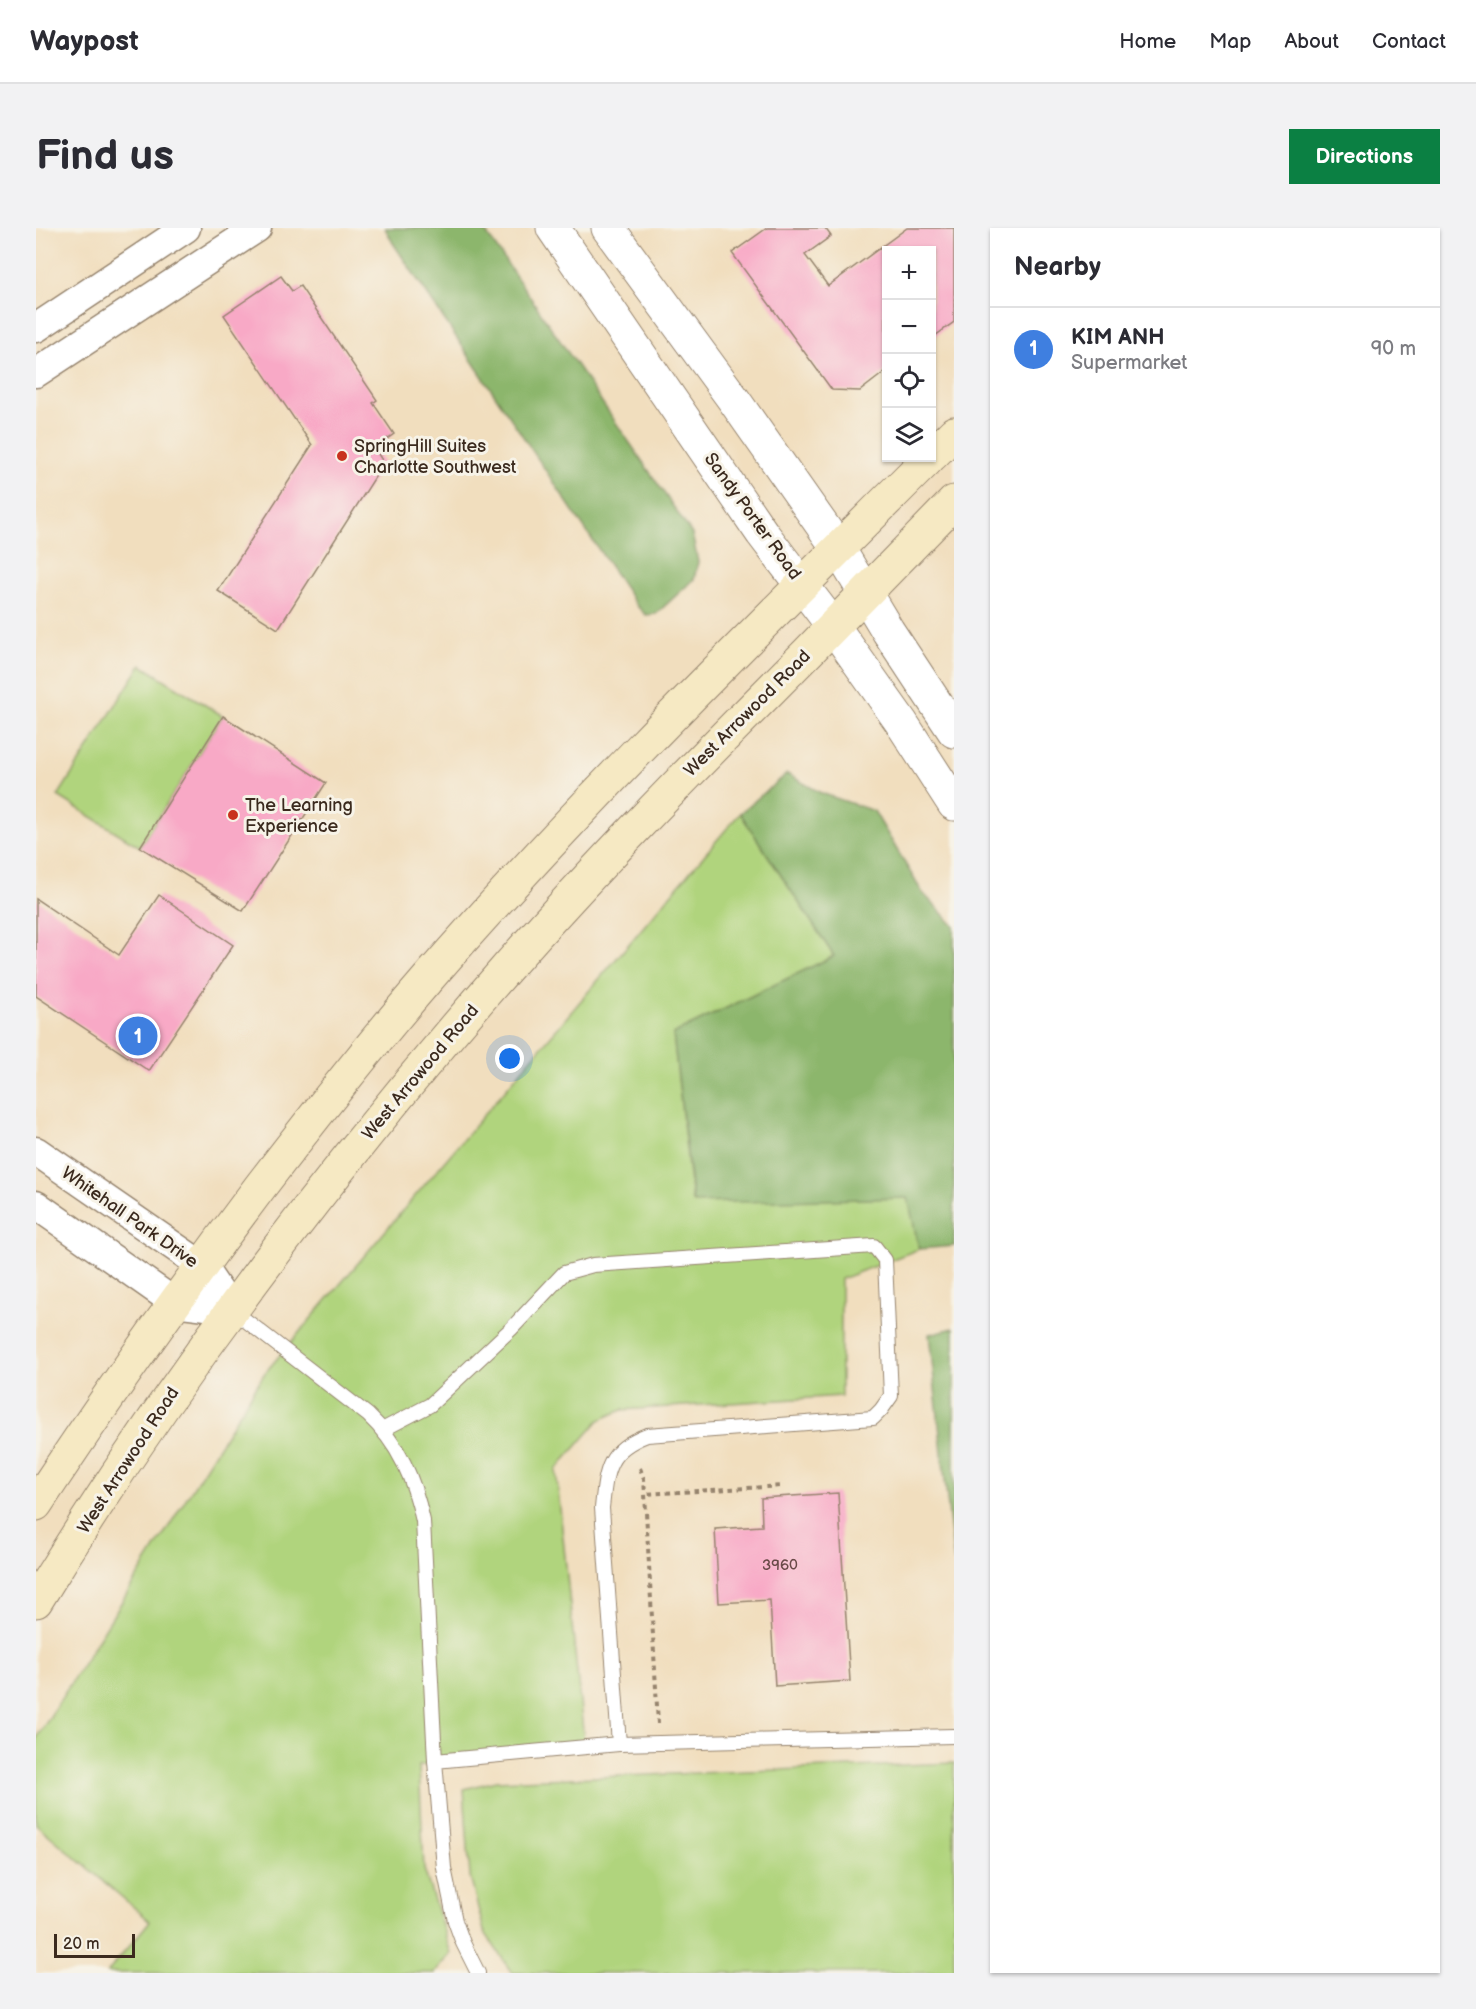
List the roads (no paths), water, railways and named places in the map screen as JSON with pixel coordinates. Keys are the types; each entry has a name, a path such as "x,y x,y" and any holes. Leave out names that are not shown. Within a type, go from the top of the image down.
{"main road":[{"path":"936,450 954,433"},
{"path":"36,1504 85,1429 201,1265 298,1138 423,984 657,730 924,462"},
{"name":"West Arrowood Road","path":"36,1600 169,1396 231,1309 397,1097 506,969 699,760 954,502"}],"street":[{"path":"36,328 186,228"},
{"path":"36,373 257,228"},
{"name":"Sandy Porter Road","path":"553,228 762,533 803,585 901,722 954,804"},
{"path":"608,228 734,400 838,548 954,731"},
{"name":"Whitehall Park Drive","path":"36,1151 201,1265 231,1309"},
{"path":"36,1204 174,1302 231,1309"}],"lane":[{"path":"384,1429 430,1405 511,1329 564,1273 592,1265 874,1246 885,1260 891,1396 873,1418 647,1435 633,1440 623,1448 606,1471 602,1508 619,1744"},
{"path":"231,1309 368,1414 384,1429 409,1471 418,1496 423,1521 435,1761 448,1893 463,1943 478,1973"},
{"path":"435,1761 619,1744 954,1736"}],"place":[{"name":"SpringHill Suites Charlotte Southwest","path":"342,456"},
{"name":"The Learning Experience","path":"233,815"},
{"name":"KIM ANH","path":"138,1036"}]}
